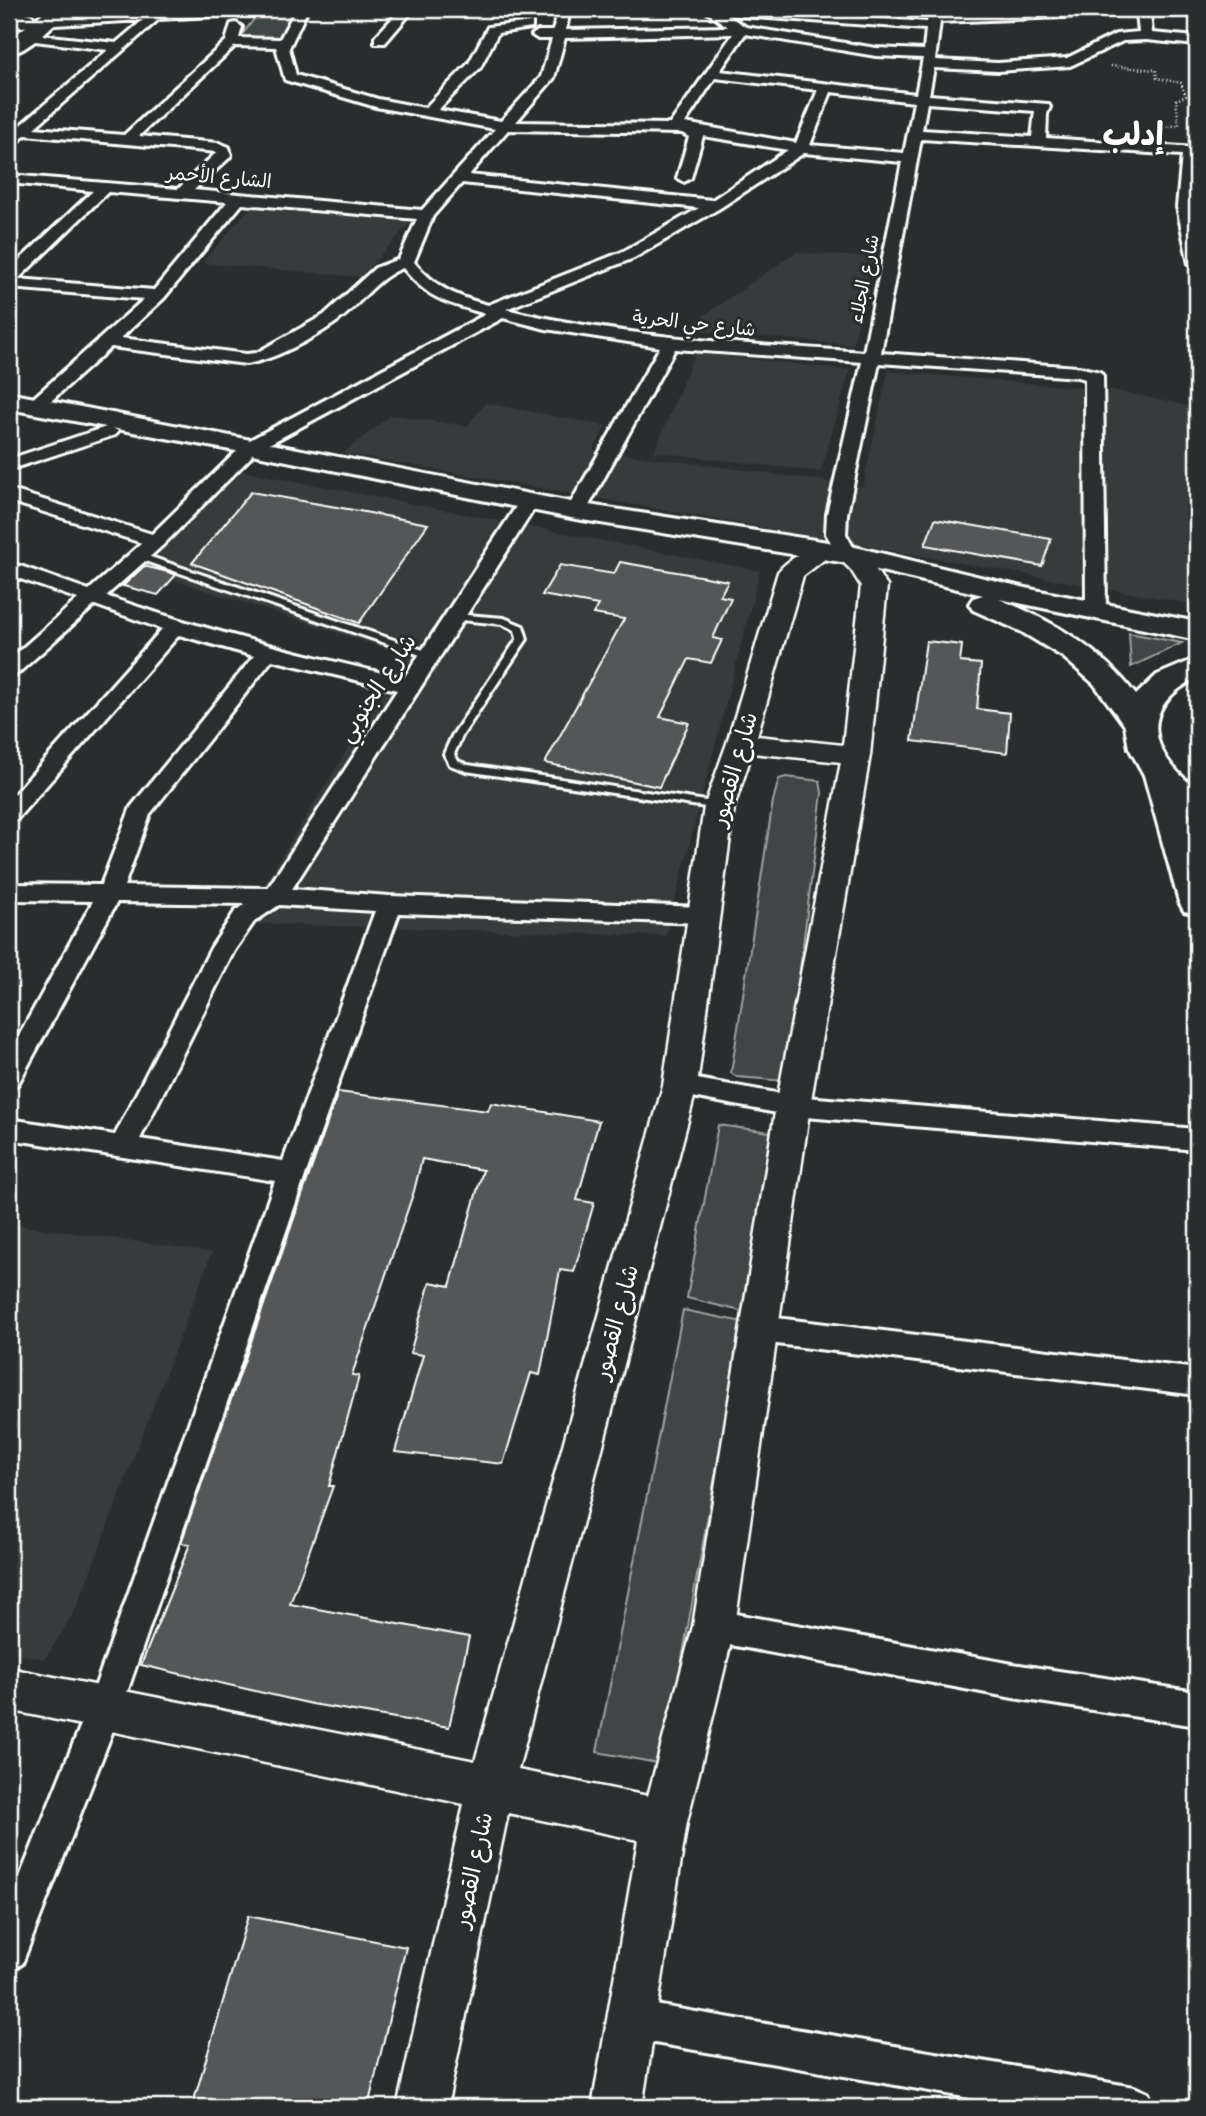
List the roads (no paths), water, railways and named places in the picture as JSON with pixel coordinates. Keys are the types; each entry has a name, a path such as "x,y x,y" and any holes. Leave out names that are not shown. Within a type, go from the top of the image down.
{"main road":[{"path":"9,49 31,21"},
{"path":"17,407 835,557 1197,631"},
{"path":"17,407 109,431 247,450 634,530 835,557 967,598 1005,612 1051,634 1101,673 1140,723"},
{"path":"1197,667 1166,681 1147,702 1140,723 1143,747 1160,774 1197,902"},
{"path":"1160,774 1197,804"}],"street":[{"path":"31,21 181,9"},
{"path":"31,21 265,9"},
{"path":"302,9 282,48 290,77 376,103 503,126 689,129 801,148 908,158"},
{"path":"380,40 408,9"},
{"path":"512,9 555,52"},
{"path":"107,341 246,359 260,357 330,319 381,271 406,262 426,215 547,78 564,9"},
{"path":"1143,9 1146,36"},
{"path":"711,10 935,17 1162,9"},
{"path":"711,10 742,30"},
{"path":"232,42 232,35 243,12"},
{"path":"9,142 157,14"},
{"name":"شارع الجلاء","path":"835,557 837,514 871,360 935,17"},
{"path":"31,21 119,47"},
{"path":"428,112 475,65 493,30 533,30 560,34 742,30 876,52 998,67 1070,62 1121,37 1146,36 1197,41"},
{"path":"684,178 696,136 689,129 677,124 742,30"},
{"path":"128,139 232,42 284,43"},
{"path":"712,74 919,98 1043,107 1040,114 1039,144"},
{"path":"14,661 93,597 156,541 247,450 495,311 628,255 715,205 801,148 826,87"},
{"path":"22,131 219,147 224,150 224,155 182,193"},
{"path":"913,134 1194,152 1185,207 1197,264"},
{"path":"456,178 715,205"},
{"name":"الشارع الأحمر","path":"9,179 426,215"},
{"path":"9,281 105,187"},
{"path":"17,407 107,341 158,295 239,198"},
{"name":"شارع حي الحرية","path":"406,262 426,286 462,303 546,324 670,344 871,360 1078,372 1094,376 1096,609"},
{"path":"9,281 158,295"},
{"path":"576,511 670,344"},
{"path":"9,466 109,431"},
{"path":"9,495 156,541"},
{"name":"شارع الجنوبي","path":"275,896 524,509"},
{"path":"617,2107 664,1822 714,1626 793,1105 856,755 873,586 835,557"},
{"name":"شارع القصور","path":"422,2107 490,1789 680,1086 719,807 741,743 791,572 835,557"},
{"path":"9,568 175,627 267,653 409,686"},
{"path":"9,814 175,627"},
{"path":"9,1077 109,895 139,812 267,653"},
{"path":"741,743 856,755"},
{"path":"9,892 275,896 390,904 704,915"},
{"path":"122,1146 223,948 245,916 275,896"},
{"path":"9,1951 105,1706 292,1173 390,904"},
{"path":"680,1086 793,1105 1197,1140"},
{"path":"9,1129 292,1173"},
{"path":"760,1329 1197,1382"},
{"path":"714,1626 1013,1681 1197,1709"},
{"path":"9,1689 105,1706 490,1789 664,1822"},
{"path":"632,2020 1134,2107"}],"lane":[{"path":"139,556 429,655"},
{"path":"454,617 504,621 520,628 522,639 457,736 449,754 454,763 466,768 719,807"}],"district":[{"name":"إدلب","path":"1133,134"}]}
